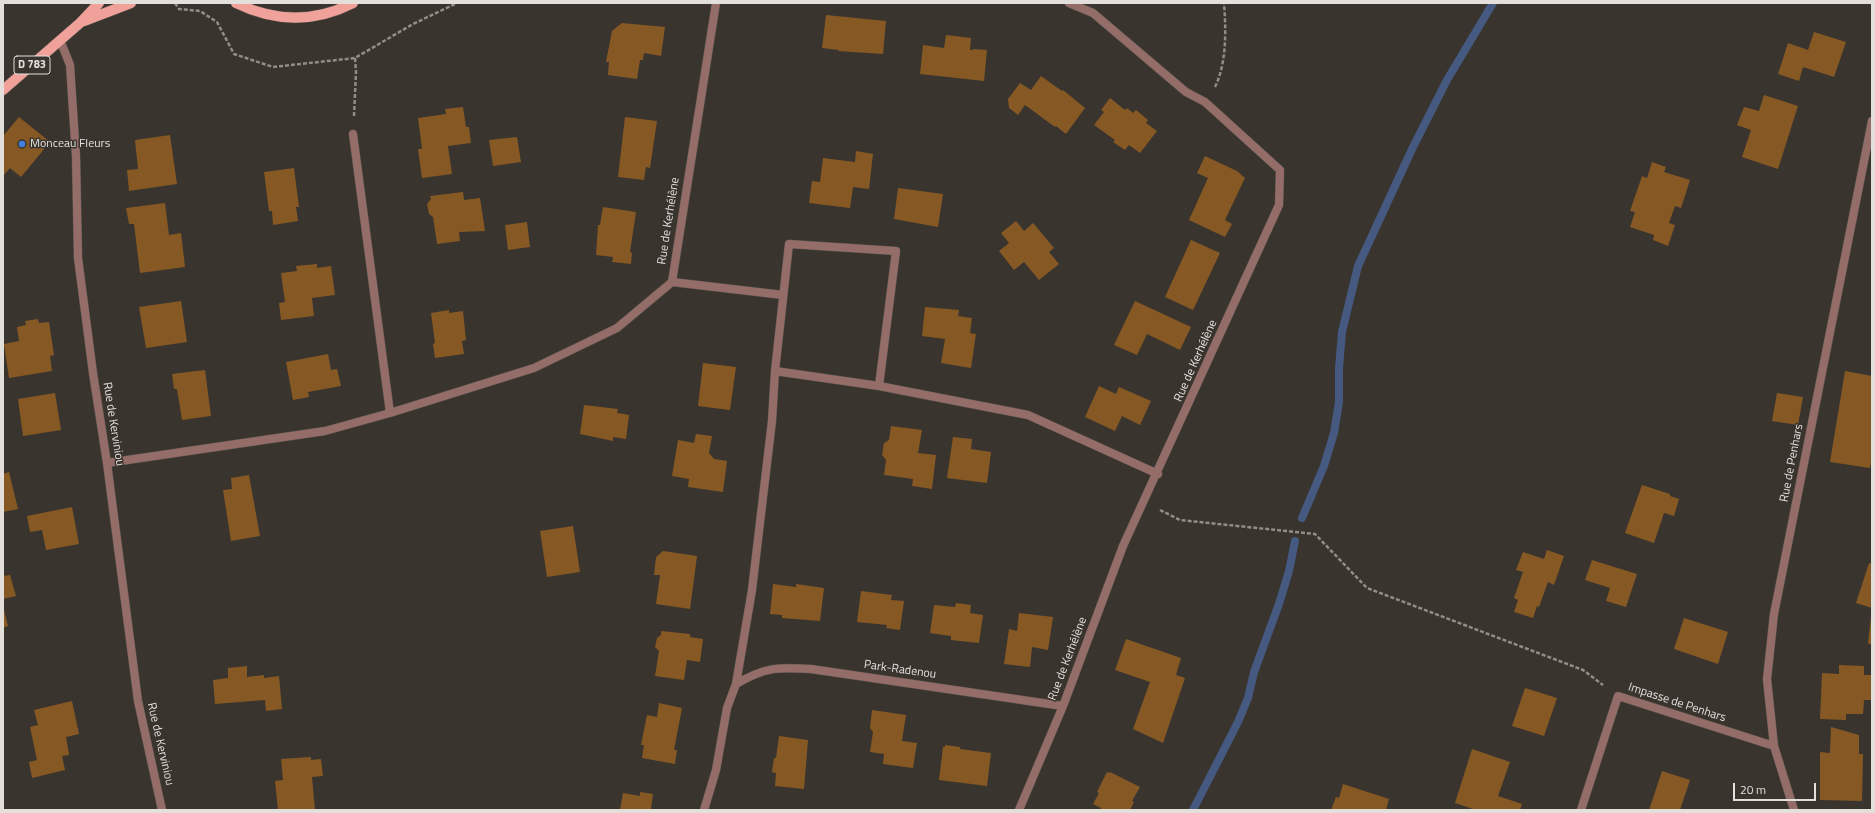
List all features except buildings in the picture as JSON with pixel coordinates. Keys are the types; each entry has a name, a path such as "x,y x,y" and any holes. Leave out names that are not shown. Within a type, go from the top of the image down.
{"main road":[{"name":"D 783","path":"3,90 80,23 99,3"},
{"name":"D 783","path":"80,23 131,3"},
{"path":"236,3 252,11 267,15 296,19 319,17 340,10 353,3"}],"street":[{"name":"Rue de Kerhélène","path":"107,463 325,431 390,413 534,368 617,328 672,282 716,3"},
{"name":"Rue de Kerhélène","path":"1019,810 1063,706 1123,546 1158,474 1279,205 1280,170 1205,102 1186,92 1093,13 1068,3"},
{"name":"Rue de Kerviniou","path":"60,40 70,65 76,156 78,258 93,373 107,463 138,701 162,810"},
{"name":"Rue de Penhars","path":"1794,810 1774,746 1767,679 1774,614 1872,121"},
{"path":"353,134 390,413"},
{"path":"704,810 716,770 727,708 736,684 755,570 772,421 775,371 789,244 896,251 879,386"},
{"path":"672,282 783,295"},
{"path":"775,371 879,386 1028,415 1158,474"},
{"name":"Park-Radenou","path":"736,684 760,671 783,667 811,669 1063,706"},
{"name":"Impasse de Penhars","path":"1581,810 1618,696 1774,746"}],"path":[{"path":"175,3 179,9 200,11 217,22 234,54 273,67 355,58 413,24 457,3"},
{"path":"1205,102 1221,74 1226,25 1224,3"},
{"path":"353,134 356,72 355,58"},
{"path":"1144,503 1180,520 1315,534 1367,588 1583,670 1618,696"}],"waterway":[{"path":"1302,518 1324,466 1334,433 1339,402 1339,368 1342,332 1358,266 1413,147 1447,80 1493,3"},
{"path":"1193,810 1238,722 1248,698 1254,672 1279,604 1289,571 1295,541"}],"place":[{"name":"Monceau Fleurs","path":"22,144"}]}
